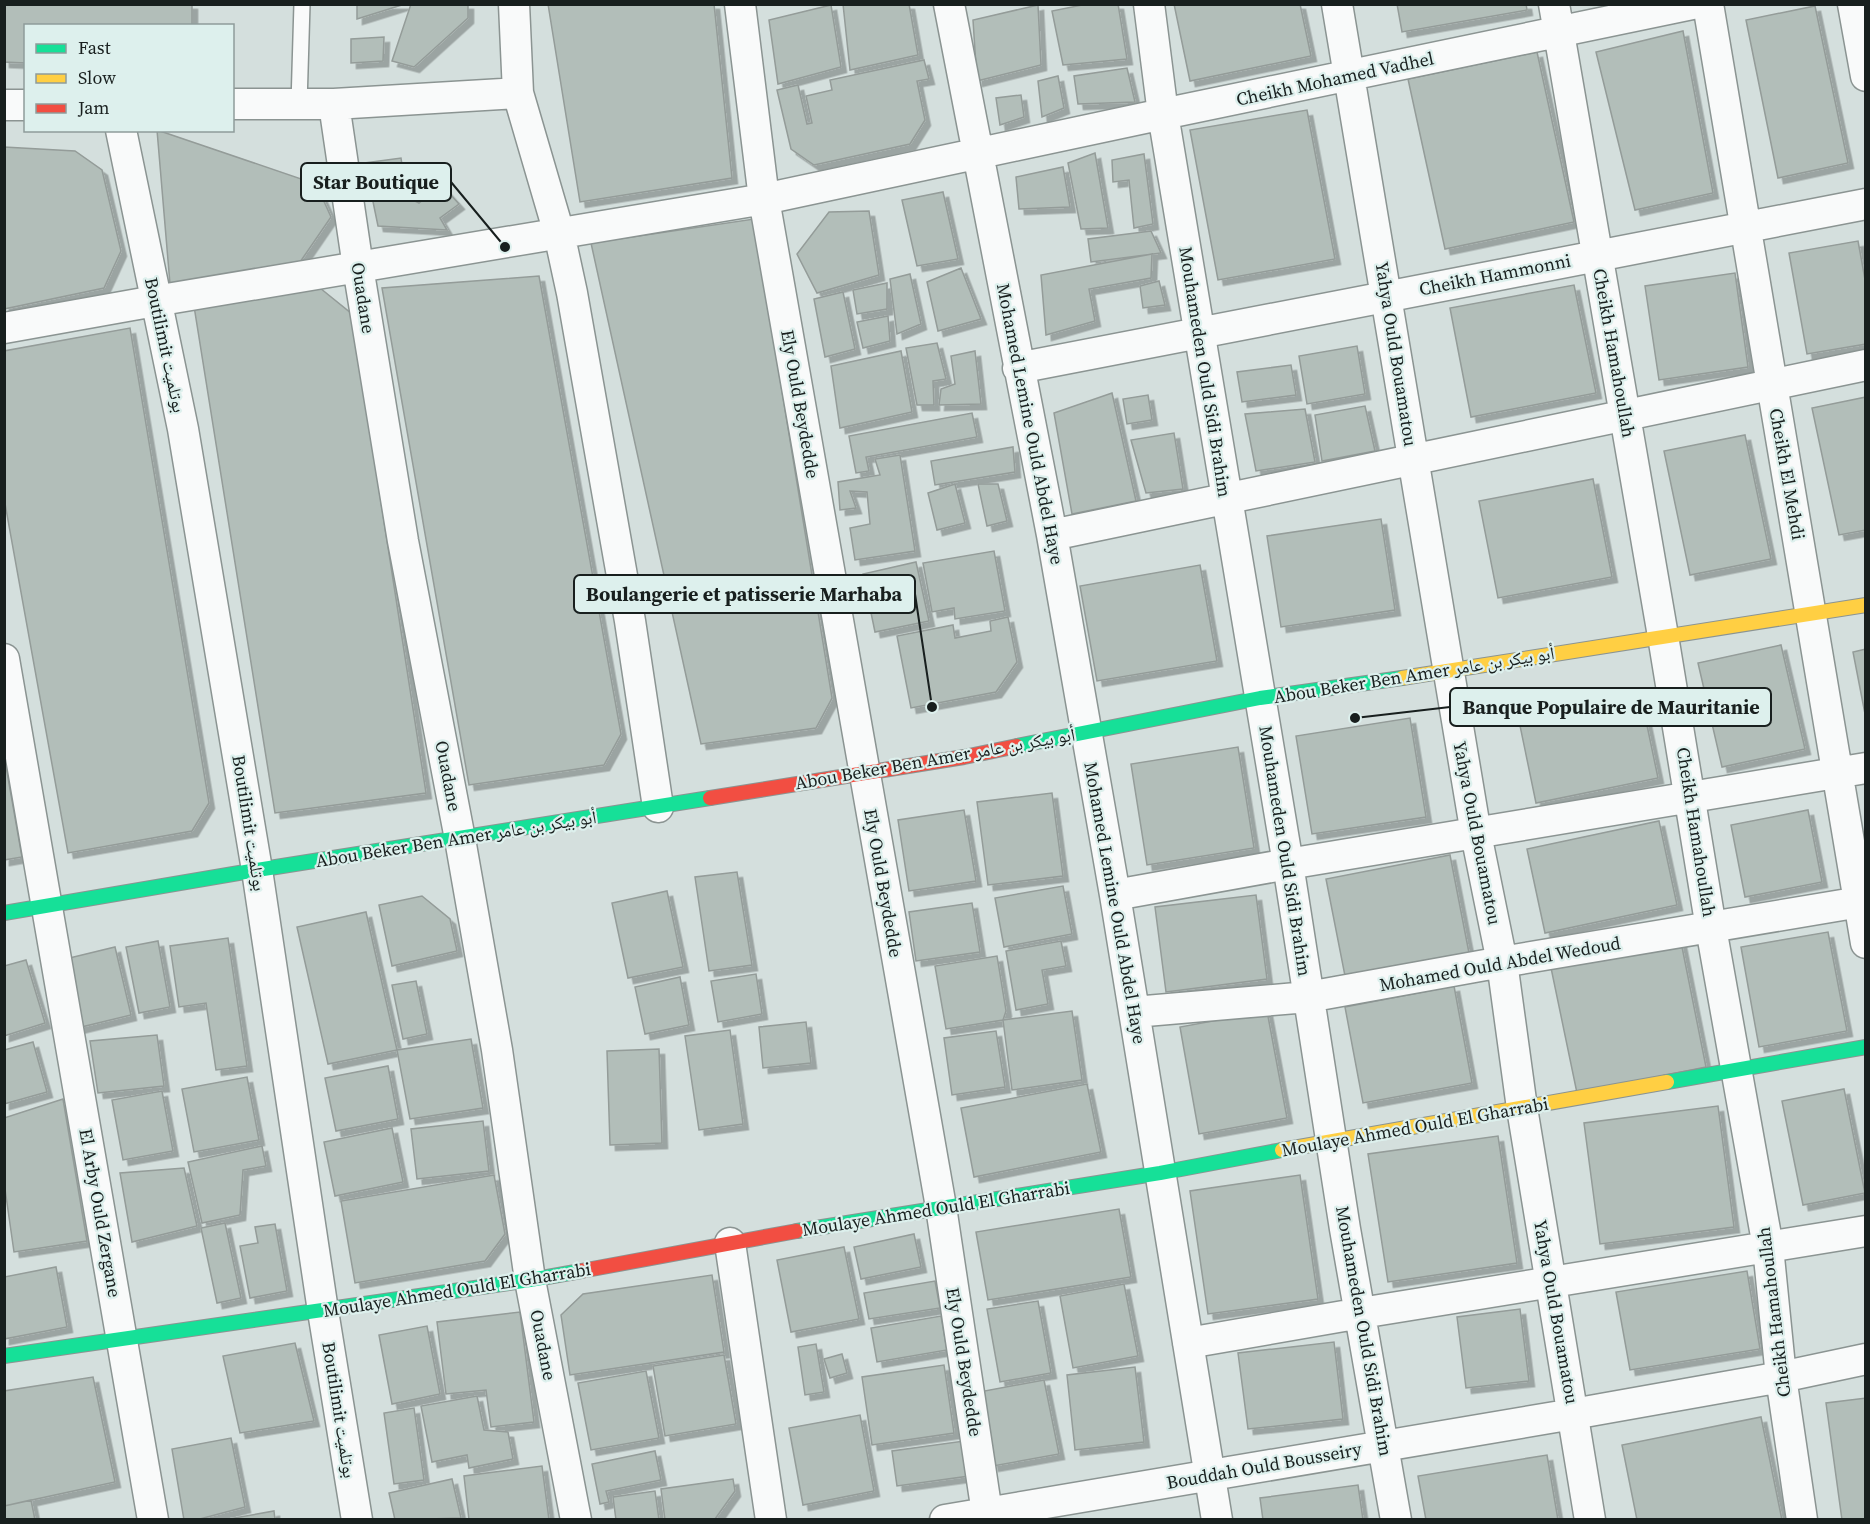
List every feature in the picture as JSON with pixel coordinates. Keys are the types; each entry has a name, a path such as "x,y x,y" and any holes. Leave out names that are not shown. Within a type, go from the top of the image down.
{"street":[{"path":"514,4 518,93 559,233 572,293 630,621 658,807"},
{"name":"Ely Ould Beydedde","path":"740,4 764,199 941,1207 987,1513"},
{"name":"Mohamed Lemine Ould Abdel Haye","path":"950,4 1018,368 1052,535 1115,895 1217,1520"},
{"name":"Mouhameden Ould Sidi Brahim","path":"1149,4 1163,114 1288,864 1333,1140 1345,1229 1396,1520"},
{"name":"Yahya Ould Bouamatou","path":"1337,4 1476,834 1502,962 1522,1108 1590,1520"},
{"name":"Cheikh Mohamed Vadhel","path":"4,328 764,199 1350,76 1556,19 1692,4"},
{"name":"Cheikh El Mehdi","path":"1708,4 1811,614 1852,770 1866,943"},
{"path":"1853,4 1866,76"},
{"name":"Cheikh Hamahoullah","path":"1556,19 1691,798 1711,928 1768,1247 1781,1377 1802,1520"},
{"path":"234,104 334,104 518,93"},
{"name":"Ouadane","path":"334,104 403,541 460,839 497,1050 530,1280 576,1520"},
{"path":"4,105 24,105"},
{"name":"Boutilimit بوتلميت","path":"121,132 183,429 257,870 322,1311 357,1520"},
{"name":"Cheikh Hammonni","path":"1018,368 1866,204"},
{"path":"1052,535 1866,365"},
{"name":"Abou Beker Ben Amer أبو بيكر بن عامر","path":"4,913 257,870 964,757 1260,699 1866,605"},
{"name":"El Arby Ould Zergane","path":"4,659 153,1520"},
{"path":"1115,895 1852,770"},
{"name":"Mohamed Ould Abdel Wedoud","path":"1134,1012 1308,997 1862,902"},
{"name":"Moulaye Ahmed Ould El Gharrabi","path":"4,1356 530,1280 941,1207 1160,1173 1333,1140 1866,1047"},
{"path":"1188,1343 1866,1231"},
{"path":"730,1244 771,1520"},
{"name":"Bouddah Ould Bousseiry","path":"945,1520 1573,1414 1781,1377 1866,1359"}],"lane":[{"path":"299,104 302,4"}],"building":[{"path":"4,4 192,4 192,24 24,24 24,63 4,62"},
{"path":"357,4 405,4 357,19"},
{"path":"411,4 468,4 468,18 414,67 392,61"},
{"path":"548,4 714,4 732,178 580,202"},
{"path":"843,4 909,4 918,55 850,70"},
{"path":"1087,4 1118,4 1127,59 1063,65 1052,11"},
{"path":"1174,4 1300,4 1311,56 1190,81"},
{"path":"1397,4 1526,4 1527,10 1402,32"},
{"path":"831,5 841,67 778,84 769,20"},
{"path":"1038,5 1041,65 977,81 973,20"},
{"path":"1815,6 1848,163 1778,178 1746,20"},
{"path":"1683,31 1713,193 1635,210 1596,52"},
{"path":"384,37 383,61 351,63 351,39"},
{"path":"1537,52 1574,222 1445,249 1408,79"},
{"path":"924,60 929,79 917,81 925,120 910,144 814,165 791,149 777,90 798,85 807,124 812,123 806,96 832,90 830,80"},
{"path":"1127,68 1135,102 1078,104 1074,76"},
{"path":"1058,76 1064,108 1042,117 1038,81"},
{"path":"1021,95 1024,117 1000,125 996,98"},
{"path":"1307,110 1335,259 1218,280 1190,130"},
{"path":"157,132 316,184 331,217 298,265 170,284"},
{"path":"4,147 75,151 102,170 121,251 104,288 4,309"},
{"path":"1095,153 1108,228 1081,229 1068,163"},
{"path":"1144,154 1153,224 1134,228 1129,180 1113,182 1112,160"},
{"path":"401,158 407,197 419,203 441,184 459,204 440,218 447,230 378,226 365,163"},
{"path":"1063,167 1070,207 1019,209 1016,177"},
{"path":"943,192 958,259 917,266 902,200"},
{"path":"869,211 879,275 817,293 797,254 829,212"},
{"path":"754,219 832,698 816,728 701,744 591,243"},
{"path":"1151,231 1161,253 1091,262 1088,239"},
{"path":"1858,241 1866,285 1866,344 1807,354 1789,253"},
{"path":"1152,254 1151,278 1089,289 1095,321 1046,335 1041,275"},
{"path":"961,268 981,319 938,331 927,282"},
{"path":"1735,273 1748,367 1659,380 1645,286"},
{"path":"910,274 921,324 897,334 890,279"},
{"path":"539,276 621,734 604,765 469,785 382,288"},
{"path":"1159,281 1165,305 1143,308 1140,286"},
{"path":"887,283 887,309 857,314 853,290"},
{"path":"315,284 352,314 426,793 275,813 194,306"},
{"path":"1574,285 1596,393 1471,417 1450,308"},
{"path":"843,292 855,349 825,357 814,299"},
{"path":"888,316 890,341 863,348 857,322"},
{"path":"130,328 209,803 192,831 68,853 4,498 4,351"},
{"path":"937,343 946,379 933,381 934,405 917,405 906,348"},
{"path":"1357,346 1365,394 1307,404 1299,356"},
{"path":"901,351 912,412 840,428 831,366"},
{"path":"975,351 981,404 939,405 941,389 955,384 951,356"},
{"path":"1291,365 1296,395 1242,402 1237,372"},
{"path":"1112,393 1136,501 1072,514 1054,413"},
{"path":"1148,395 1152,420 1127,424 1123,399"},
{"path":"1866,397 1866,530 1839,535 1812,408"},
{"path":"1365,406 1375,451 1322,461 1315,415"},
{"path":"1305,409 1315,462 1256,471 1245,414"},
{"path":"972,413 977,437 866,457 869,471 856,473 849,436"},
{"path":"1174,433 1183,489 1146,493 1131,440"},
{"path":"1745,435 1771,559 1690,575 1664,451"},
{"path":"1013,447 1015,472 935,485 931,461"},
{"path":"900,455 915,551 855,560 850,528 870,524 867,492 850,491 856,508 840,510 838,482 880,475 875,459"},
{"path":"1593,479 1612,577 1498,598 1479,501"},
{"path":"955,484 965,523 937,530 928,493"},
{"path":"978,484 998,484 1007,521 987,526"},
{"path":"1381,519 1395,610 1281,627 1267,536"},
{"path":"994,551 1005,611 955,619 954,608 932,612 923,563"},
{"path":"916,562 929,621 875,632 863,574"},
{"path":"1200,565 1217,661 1097,681 1080,586"},
{"path":"1008,617 1017,662 996,692 911,708 897,636 953,625 955,638 991,631 990,621"},
{"path":"1781,645 1805,749 1722,767 1698,663"},
{"path":"1866,649 1866,719 1853,652"},
{"path":"1640,692 1658,778 1536,803 1518,716"},
{"path":"1410,718 1426,817 1312,834 1296,736"},
{"path":"1238,747 1254,848 1147,865 1131,764"},
{"path":"4,755 22,857 4,860"},
{"path":"1052,793 1063,876 988,885 977,802"},
{"path":"964,810 976,881 909,891 898,820"},
{"path":"1808,810 1822,882 1745,897 1731,825"},
{"path":"1659,821 1677,905 1545,933 1527,849"},
{"path":"1450,855 1469,953 1345,976 1326,879"},
{"path":"737,872 752,965 709,971 695,877"},
{"path":"1063,886 1072,934 1004,947 995,898"},
{"path":"667,891 683,967 628,978 612,903"},
{"path":"1256,895 1267,979 1166,992 1155,907"},
{"path":"422,896 450,919 457,951 392,966 379,905"},
{"path":"972,903 980,952 916,961 909,912"},
{"path":"366,912 397,1050 328,1064 297,927"},
{"path":"1828,932 1847,1031 1759,1047 1741,947"},
{"path":"1680,937 1706,1067 1577,1093 1550,963"},
{"path":"228,938 247,1066 216,1070 206,1003 179,1007 170,946"},
{"path":"158,941 170,1007 139,1013 126,947"},
{"path":"1061,941 1066,966 1042,970 1048,1004 1016,1010 1006,951"},
{"path":"115,947 131,1015 73,1029 57,961"},
{"path":"997,956 1006,1011 1003,1020 946,1029 935,966"},
{"path":"26,960 45,1023 4,1036 4,966"},
{"path":"756,974 762,1014 718,1022 711,981"},
{"path":"680,977 689,1025 645,1034 635,987"},
{"path":"416,981 427,1034 403,1039 392,985"},
{"path":"1454,986 1472,1083 1363,1103 1345,1007"},
{"path":"1072,1011 1082,1080 1012,1090 1003,1020"},
{"path":"1267,1011 1287,1118 1199,1134 1180,1027"},
{"path":"806,1022 811,1063 763,1068 759,1027"},
{"path":"730,1030 743,1124 699,1130 685,1036"},
{"path":"996,1031 1005,1087 952,1095 944,1038"},
{"path":"157,1035 164,1086 98,1093 90,1041"},
{"path":"471,1039 483,1108 410,1119 397,1050"},
{"path":"33,1042 47,1092 4,1104 4,1050"},
{"path":"659,1049 662,1143 610,1145 607,1051"},
{"path":"388,1066 398,1119 336,1131 325,1078"},
{"path":"247,1077 259,1140 194,1152 182,1089"},
{"path":"1087,1084 1101,1152 974,1177 961,1108"},
{"path":"1844,1089 1865,1193 1803,1205 1782,1101"},
{"path":"162,1091 173,1151 123,1160 112,1100"},
{"path":"63,1099 87,1241 14,1252 4,1182 4,1118"},
{"path":"1718,1106 1734,1227 1600,1244 1584,1123"},
{"path":"483,1121 489,1171 417,1179 411,1129"},
{"path":"392,1128 403,1182 335,1196 324,1142"},
{"path":"1498,1136 1517,1263 1388,1282 1368,1154"},
{"path":"262,1146 266,1166 243,1170 240,1215 202,1223 188,1162"},
{"path":"184,1168 197,1226 132,1242 120,1173"},
{"path":"494,1175 505,1234 485,1261 355,1283 341,1201"},
{"path":"1300,1175 1318,1299 1208,1314 1190,1191"},
{"path":"1119,1209 1131,1277 988,1300 976,1232"},
{"path":"225,1223 241,1298 217,1303 201,1228"},
{"path":"275,1224 287,1291 250,1298 240,1246 258,1243 255,1227"},
{"path":"914,1234 921,1267 861,1279 854,1247"},
{"path":"844,1247 859,1319 791,1332 777,1260"},
{"path":"56,1267 67,1327 4,1339 4,1277"},
{"path":"1747,1271 1760,1349 1630,1370 1616,1292"},
{"path":"712,1275 724,1352 570,1375 561,1315 583,1294"},
{"path":"935,1281 940,1308 869,1319 864,1293"},
{"path":"1124,1284 1138,1356 1073,1368 1060,1296"},
{"path":"1038,1301 1051,1373 1000,1382 987,1309"},
{"path":"1520,1309 1529,1381 1466,1388 1457,1317"},
{"path":"520,1312 534,1422 491,1427 486,1390 446,1394 437,1322"},
{"path":"941,1316 947,1350 877,1362 871,1328"},
{"path":"427,1326 440,1394 392,1404 379,1335"},
{"path":"1334,1342 1343,1419 1248,1429 1238,1353"},
{"path":"295,1343 314,1421 240,1433 223,1356"},
{"path":"816,1344 824,1392 805,1395 798,1347"},
{"path":"842,1354 847,1373 830,1378 824,1359"},
{"path":"724,1355 736,1424 665,1436 653,1366"},
{"path":"944,1365 954,1433 872,1445 862,1377"},
{"path":"1135,1367 1144,1442 1075,1450 1067,1375"},
{"path":"646,1371 659,1438 591,1450 578,1383"},
{"path":"93,1377 115,1482 4,1506 4,1391"},
{"path":"1044,1380 1059,1454 993,1466 979,1392"},
{"path":"477,1396 484,1430 508,1432 513,1459 469,1468 467,1455 432,1462 421,1406"},
{"path":"1866,1398 1866,1520 1842,1520 1826,1403"},
{"path":"414,1408 424,1480 394,1484 384,1413"},
{"path":"860,1415 874,1491 803,1505 789,1428"},
{"path":"1761,1417 1782,1520 1637,1520 1622,1445"},
{"path":"231,1438 245,1507 196,1520 184,1520 172,1449"},
{"path":"964,1441 969,1476 897,1486 892,1451"},
{"path":"655,1451 661,1480 606,1491 609,1502 600,1504 592,1464"},
{"path":"1547,1455 1558,1520 1426,1520 1418,1476"},
{"path":"542,1466 549,1520 469,1520 464,1476"},
{"path":"452,1479 461,1518 395,1520 389,1493"},
{"path":"733,1479 735,1491 715,1519 665,1520 661,1489"},
{"path":"1358,1485 1363,1520 1263,1520 1260,1498"},
{"path":"655,1491 659,1520 616,1520 613,1497"},
{"path":"31,1500 35,1520 4,1520 4,1506"},
{"path":"274,1511 275,1520 223,1520"}],"traffic: fast":[{"path":"1017,746 1260,698 1402,678"},
{"path":"4,913 710,798"},
{"path":"1667,1082 1866,1047"},
{"path":"797,1231 1160,1173 1282,1150"},
{"path":"4,1356 581,1271"}],"traffic: slow":[{"path":"1402,678 1866,605"},
{"path":"1282,1150 1667,1082"}],"traffic: jam":[{"path":"710,798 964,757 1017,746"},
{"path":"581,1271 797,1231"}],"place":[{"name":"Star Boutique","path":"505,247"},
{"name":"Boulangerie et patisserie Marhaba","path":"932,707"},
{"name":"Banque Populaire de Mauritanie","path":"1355,718"}]}
